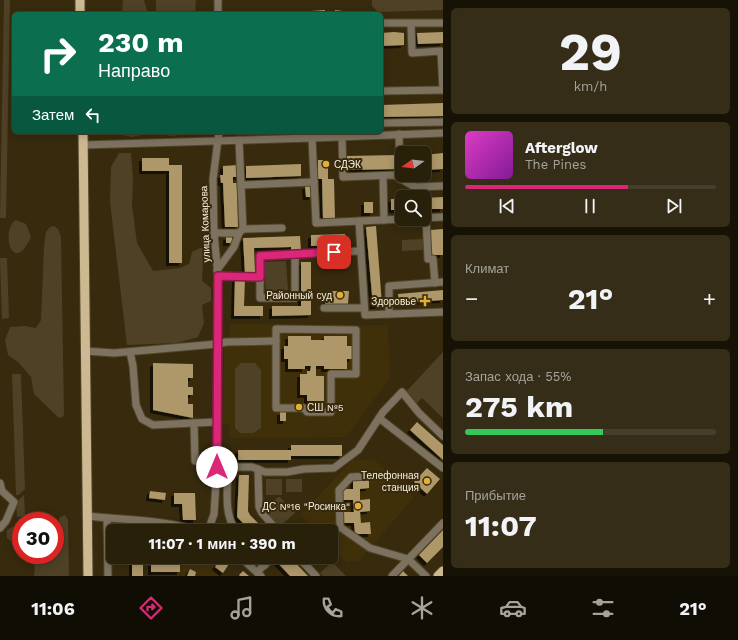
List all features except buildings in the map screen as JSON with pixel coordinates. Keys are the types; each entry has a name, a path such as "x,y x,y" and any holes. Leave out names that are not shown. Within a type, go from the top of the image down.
{"main road":[{"path":"80,0 80,12"},
{"path":"82,134 88,576"},
{"path":"438,576 443,571"}],"street":[{"path":"218,0 218,12"},
{"path":"383,23 443,23"},
{"path":"383,91 443,90 441,51 412,53 411,24"},
{"path":"383,123 443,122"},
{"path":"83,145 239,140 255,136 312,138 345,135 443,133"},
{"name":"улица Комарова","path":"210,524 214,514 217,466 218,273 214,233 213,179 219,134"},
{"path":"399,134 399,146"},
{"path":"345,135 343,177 395,176"},
{"path":"312,138 316,223 395,219"},
{"path":"239,140 241,231 234,247 218,273 260,277"},
{"path":"383,176 384,220"},
{"path":"241,186 314,182"},
{"path":"406,182 415,187 443,186"},
{"path":"431,218 443,217"},
{"path":"359,221 364,312"},
{"path":"426,226 428,259 433,259 435,283"},
{"path":"214,233 282,228"},
{"path":"295,254 295,298 260,298 260,256 295,254 360,251"},
{"path":"389,314 388,286 443,282"},
{"path":"324,308 389,314 443,312"},
{"path":"276,329 356,330 356,374 331,374 331,412 307,412 304,408 276,408 276,341 276,329"},
{"path":"85,351 114,353 226,342 276,341"},
{"path":"130,352 133,366 136,405 142,419 153,425 217,422"},
{"path":"194,423 195,461 217,466 252,467 265,472 287,472 304,469 334,468 358,450 385,409 402,392 419,413 443,436"},
{"path":"379,418 443,468"},
{"path":"228,467 228,510 232,524"},
{"path":"258,469 258,507 272,524"},
{"path":"370,476 351,477 339,490 340,526 370,548 408,559 426,576"},
{"path":"0,484 2,491 14,502 6,521 0,528"},
{"path":"87,516 167,524"},
{"path":"107,518 108,576"},
{"path":"392,576 443,522"},
{"path":"248,564 259,574 264,565"},
{"path":"305,564 316,576"}],"shaded area":[{"path":"4,0 10,0 6,218 0,218"},
{"path":"123,0 144,0 147,12 122,12"},
{"path":"156,0 196,0 195,12 156,12"},
{"path":"372,0 443,0 443,10 378,12 372,6"},
{"path":"122,134 143,134 132,137"},
{"path":"156,134 183,134 172,136"},
{"path":"119,153 131,153 133,181 132,205 137,243 153,271 180,268 189,264 192,252 200,248 204,248 202,281 211,288 211,301 202,305 204,323 198,337 177,343 127,345 110,202 111,167"},
{"path":"16,220 26,224 31,237 24,248 18,253 14,252 10,247 9,240 11,225"},
{"path":"54,226 58,229 61,237 64,414 63,417 59,418 34,394 31,377 19,363 8,355 5,340 10,327 25,326 36,328 41,320 44,246 46,232 50,227"},
{"path":"423,239 423,250 402,251 402,240"},
{"path":"0,258 7,258 9,318 2,319"},
{"path":"286,261 288,290 266,291 264,262"},
{"name":"СШ №5","path":"230,324 388,325 390,378 346,437 229,438 230,372 229,424 223,424 224,346 230,346"},
{"path":"443,352 443,418 422,398 415,405 405,393"},
{"path":"241,363 255,363 261,370 261,428 253,433 240,433 235,428 235,369"},
{"path":"12,374 21,374 25,489 18,495 16,495"},
{"name":"ДС №16 \"Росинка\"","path":"374,459 414,497 359,561 346,562 338,553 338,524 310,524 301,515 352,460"},
{"path":"266,479 282,479 282,495 266,495"},
{"path":"286,479 302,479 302,492 286,492"},
{"path":"24,495 25,512 17,512 16,502"},
{"path":"278,497 280,497 295,513 282,524 276,524 264,511"},
{"path":"64,515 68,520 69,576 34,576 34,564 64,564"},
{"path":"12,527 12,542 7,538 7,530"},
{"path":"151,564 231,564 218,576 156,576 150,574"},
{"path":"330,564 334,564 346,576 323,576 320,573"}],"place":[{"name":"СДЭК","path":"326,164"},
{"name":"Районный суд","path":"340,295"},
{"name":"Здоровье","path":"425,301"},
{"name":"СШ №5","path":"299,407"},
{"name":"Телефонная станция","path":"427,481"},
{"name":"ДС №16 \"Росинка\"","path":"358,506"}],"route":[{"path":"217,467 218,276 260,277 260,256 334,252"}]}
